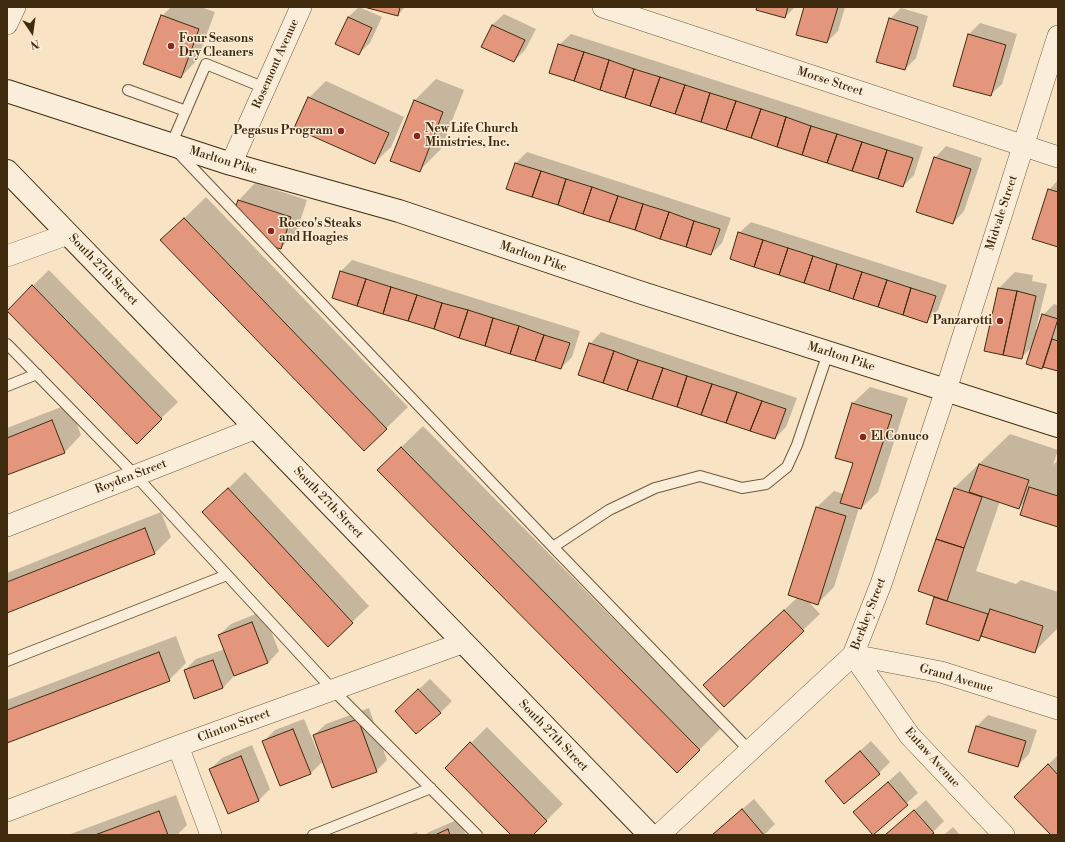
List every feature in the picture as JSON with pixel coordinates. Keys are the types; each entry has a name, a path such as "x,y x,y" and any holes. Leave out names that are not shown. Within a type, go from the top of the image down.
{"main road":[{"name":"Marlton Pike","path":"7,91 231,164 399,212 639,292 1058,426"},
{"name":"South 27th Street","path":"7,171 650,835"}],"street":[{"path":"7,24 15,7"},
{"name":"Rosemont Avenue","path":"231,164 301,7"},
{"name":"Morse Street","path":"603,7 1058,157"},
{"name":"Midvale Street","path":"946,390 1058,36"},
{"path":"7,256 68,234"},
{"name":"Berkley Street","path":"659,835 853,656 881,584 946,390"},
{"name":"Royden Street","path":"7,526 256,428"},
{"name":"Clinton Street","path":"7,811 178,746 462,642"},
{"name":"Grand Avenue","path":"853,656 941,672 1056,711"},
{"name":"Eutaw Avenue","path":"853,656 910,736 1004,835"},
{"path":"178,746 211,835"}],"lane":[{"path":"265,88 206,64 171,145 553,547 750,751"},
{"path":"128,90 186,112"},
{"path":"7,344 135,475 332,690 477,835"},
{"path":"553,547 609,510 655,488 700,476 742,488 766,484 787,467 797,445 828,353"},
{"path":"7,386 37,374"},
{"path":"7,662 227,575"},
{"path":"313,835 431,788"}],"building":[{"path":"364,7 400,7 398,16"},
{"path":"757,7 788,7 785,18 756,10"},
{"path":"804,7 838,7 827,43 796,35"},
{"name":"Four Seasons Dry Cleaners","path":"161,15 199,29 181,78 143,64"},
{"path":"348,17 372,28 359,55 335,44"},
{"path":"889,18 918,27 905,70 876,62"},
{"path":"492,25 525,40 514,62 481,47"},
{"path":"968,34 1006,45 991,96 953,86"},
{"path":"558,44 584,52 574,81 549,73"},
{"path":"584,52 609,60 600,90 574,81"},
{"path":"609,60 634,69 625,98 600,90"},
{"path":"634,69 660,77 650,106 625,98"},
{"path":"660,77 685,85 675,114 650,106"},
{"path":"685,85 710,93 701,122 675,114"},
{"path":"710,93 736,101 726,130 701,122"},
{"name":"Pegasus Program","path":"308,97 389,133 375,164 294,128"},
{"name":"New Life Church Ministries, Inc.","path":"414,100 443,112 420,172 390,161"},
{"path":"736,101 761,109 751,138 726,130"},
{"path":"761,109 786,117 777,147 751,138"},
{"path":"786,117 811,126 802,155 777,147"},
{"path":"811,126 837,134 827,163 802,155"},
{"path":"837,134 862,142 852,171 827,163"},
{"path":"862,142 887,150 878,179 852,171"},
{"path":"887,150 913,158 903,187 878,179"},
{"path":"934,157 971,169 953,224 916,212"},
{"path":"515,163 541,171 532,197 506,189"},
{"path":"541,171 566,179 558,205 532,197"},
{"path":"566,179 592,187 583,214 558,205"},
{"path":"592,187 618,196 609,222 583,214"},
{"path":"1048,189 1058,192 1058,247 1032,239"},
{"path":"618,196 643,204 635,230 609,222"},
{"name":"Rocco's Steaks and Hoagies","path":"238,200 291,217 281,249 270,246 235,209"},
{"path":"643,204 669,212 660,239 635,230"},
{"path":"669,212 694,221 686,247 660,239"},
{"path":"184,218 387,429 364,451 160,240"},
{"path":"694,221 720,229 711,255 686,247"},
{"path":"738,232 763,240 754,267 730,259"},
{"path":"763,240 788,248 779,275 754,267"},
{"path":"788,248 813,256 804,283 779,275"},
{"path":"813,256 837,264 829,291 804,283"},
{"path":"837,264 862,272 853,299 829,291"},
{"path":"340,271 366,279 357,306 332,298"},
{"path":"862,272 887,280 878,307 853,299"},
{"path":"366,279 391,287 383,314 357,306"},
{"path":"887,280 911,288 903,315 878,307"},
{"path":"32,285 162,419 137,444 7,311"},
{"path":"391,287 417,295 408,321 383,314"},
{"path":"911,288 936,296 927,323 903,315"},
{"name":"Panzarotti","path":"998,288 1017,291 1003,355 984,351"},
{"path":"1017,291 1036,296 1022,359 1003,355"},
{"path":"417,295 442,303 434,329 408,321"},
{"path":"442,303 468,310 459,338 434,329"},
{"path":"468,310 493,318 485,346 459,338"},
{"path":"1042,314 1058,319 1042,369 1026,364"},
{"path":"493,318 519,326 510,354 485,346"},
{"path":"519,326 544,335 535,361 510,354"},
{"path":"544,335 570,343 561,369 535,361"},
{"path":"1052,339 1058,341 1058,371 1043,367"},
{"path":"589,343 614,351 603,383 578,375"},
{"path":"614,351 638,360 627,391 603,383"},
{"path":"638,360 663,368 652,399 627,391"},
{"path":"663,368 687,376 677,407 652,399"},
{"path":"687,376 712,384 701,415 677,407"},
{"path":"712,384 737,392 726,423 701,415"},
{"path":"737,392 762,401 750,431 726,423"},
{"path":"762,401 786,409 775,439 750,431"},
{"name":"El Conuco","path":"852,403 892,415 861,509 840,503 853,463 835,458"},
{"path":"52,420 65,453 7,475 7,438"},
{"path":"401,447 700,750 677,773 377,470"},
{"path":"979,464 1029,480 1019,509 969,492"},
{"path":"1029,487 1058,496 1058,527 1020,515"},
{"path":"228,488 353,623 328,647 202,512"},
{"path":"954,488 982,497 964,548 936,539"},
{"path":"816,507 846,516 818,605 788,595"},
{"path":"145,528 155,554 7,613 7,582"},
{"path":"936,539 964,548 947,601 918,591"},
{"path":"934,597 988,614 979,641 926,624"},
{"path":"990,609 1043,626 1035,653 981,636"},
{"path":"784,610 804,631 724,707 703,685"},
{"path":"252,622 268,663 234,676 218,635"},
{"path":"159,652 170,681 7,743 7,710"},
{"path":"213,660 223,688 194,699 184,670"},
{"path":"418,689 441,713 416,734 395,711"},
{"path":"358,719 377,772 332,788 313,735"},
{"path":"976,726 1026,741 1018,767 968,752"},
{"path":"293,729 311,774 280,786 262,741"},
{"path":"470,742 547,821 533,835 511,835 445,768"},
{"path":"860,751 880,774 844,804 825,781"},
{"path":"241,756 259,801 228,814 209,769"},
{"path":"1048,764 1058,775 1058,835 1051,835 1014,797"},
{"path":"888,782 908,805 873,835 853,812"},
{"path":"742,809 764,835 712,835"},
{"path":"914,810 934,833 931,835 885,835"},
{"path":"159,811 168,835 95,835"},
{"path":"448,829 450,835 435,835"}],"place":[{"name":"Four Seasons Dry Cleaners","path":"171,46"},
{"name":"Pegasus Program","path":"341,131"},
{"name":"New Life Church Ministries, Inc.","path":"417,136"},
{"name":"Rocco's Steaks and Hoagies","path":"271,231"},
{"name":"Panzarotti","path":"1000,321"},
{"name":"El Conuco","path":"863,437"}]}
